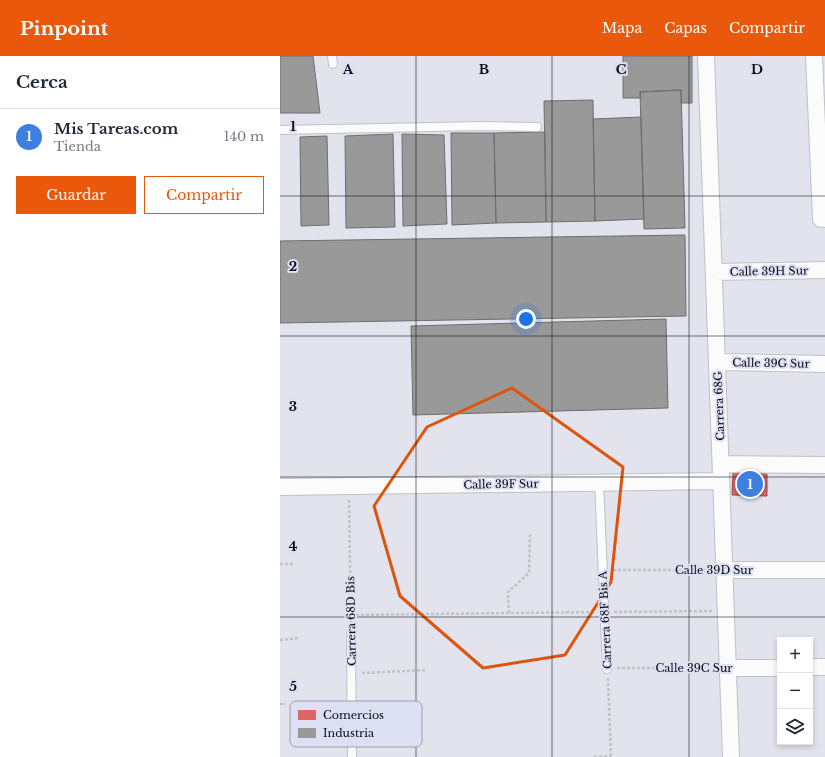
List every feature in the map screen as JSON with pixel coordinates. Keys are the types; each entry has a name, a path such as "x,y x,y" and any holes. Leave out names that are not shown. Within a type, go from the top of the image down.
{"street":[{"name":"Carrera 68G","path":"706,56 731,757"},
{"path":"814,56 823,219"},
{"name":"Calle 39H Sur","path":"714,272 825,270"},
{"name":"Calle 39G Sur","path":"717,362 825,364"},
{"path":"721,464 825,465"},
{"name":"Calle 39F Sur","path":"280,486 721,481"},
{"name":"Calle 39D Sur","path":"724,570 825,570"},
{"path":"813,668 825,667"},
{"name":"Calle 39C Sur","path":"727,668 777,668"}],"lane":[{"path":"280,130 481,126 537,127"},
{"name":"Carrera 68F Bis A","path":"599,482 607,668"},
{"name":"Carrera 68D Bis","path":"351,633 351,701"},
{"name":"Carrera 68D Bis","path":"352,747 352,757"}],"path":[{"name":"Carrera 68D Bis","path":"348,486 351,633"},
{"path":"508,613 508,592 529,573 530,532"},
{"path":"280,564 293,564"},
{"name":"Calle 39D Sur","path":"603,570 724,570"},
{"path":"350,615 725,611"},
{"path":"280,640 300,638"},
{"name":"Calle 39C Sur","path":"607,668 727,668"},
{"name":"Carrera 68F Bis A","path":"607,668 611,757"},
{"path":"351,673 427,670"},
{"path":"280,704 286,704"},
{"path":"594,757 611,757"}],"highlighted area":[{"path":"512,388 623,467 611,582 565,655 483,668 400,596 374,506 427,427"}],"building: Comercios":[{"path":"733,473 767,474 767,496 732,495"}],"building: Industria":[{"path":"280,56 313,56 320,113 280,113"},
{"path":"623,56 692,56 692,103 681,103 681,90 640,92 641,98 623,98"},
{"path":"681,90 685,228 644,229 640,92"},
{"path":"593,100 595,221 546,222 544,101"},
{"path":"641,117 644,219 595,221 593,119"},
{"path":"545,132 546,222 496,223 494,133"},
{"path":"451,133 494,133 496,223 452,225"},
{"path":"393,134 395,227 346,228 345,136"},
{"path":"402,134 444,135 447,224 403,226"},
{"path":"327,136 329,225 301,226 300,137"},
{"path":"685,235 686,316 280,323 280,241"},
{"path":"666,319 668,408 413,415 411,326"}],"place":[{"name":"Mis Tareas.com","path":"750,484"}]}
